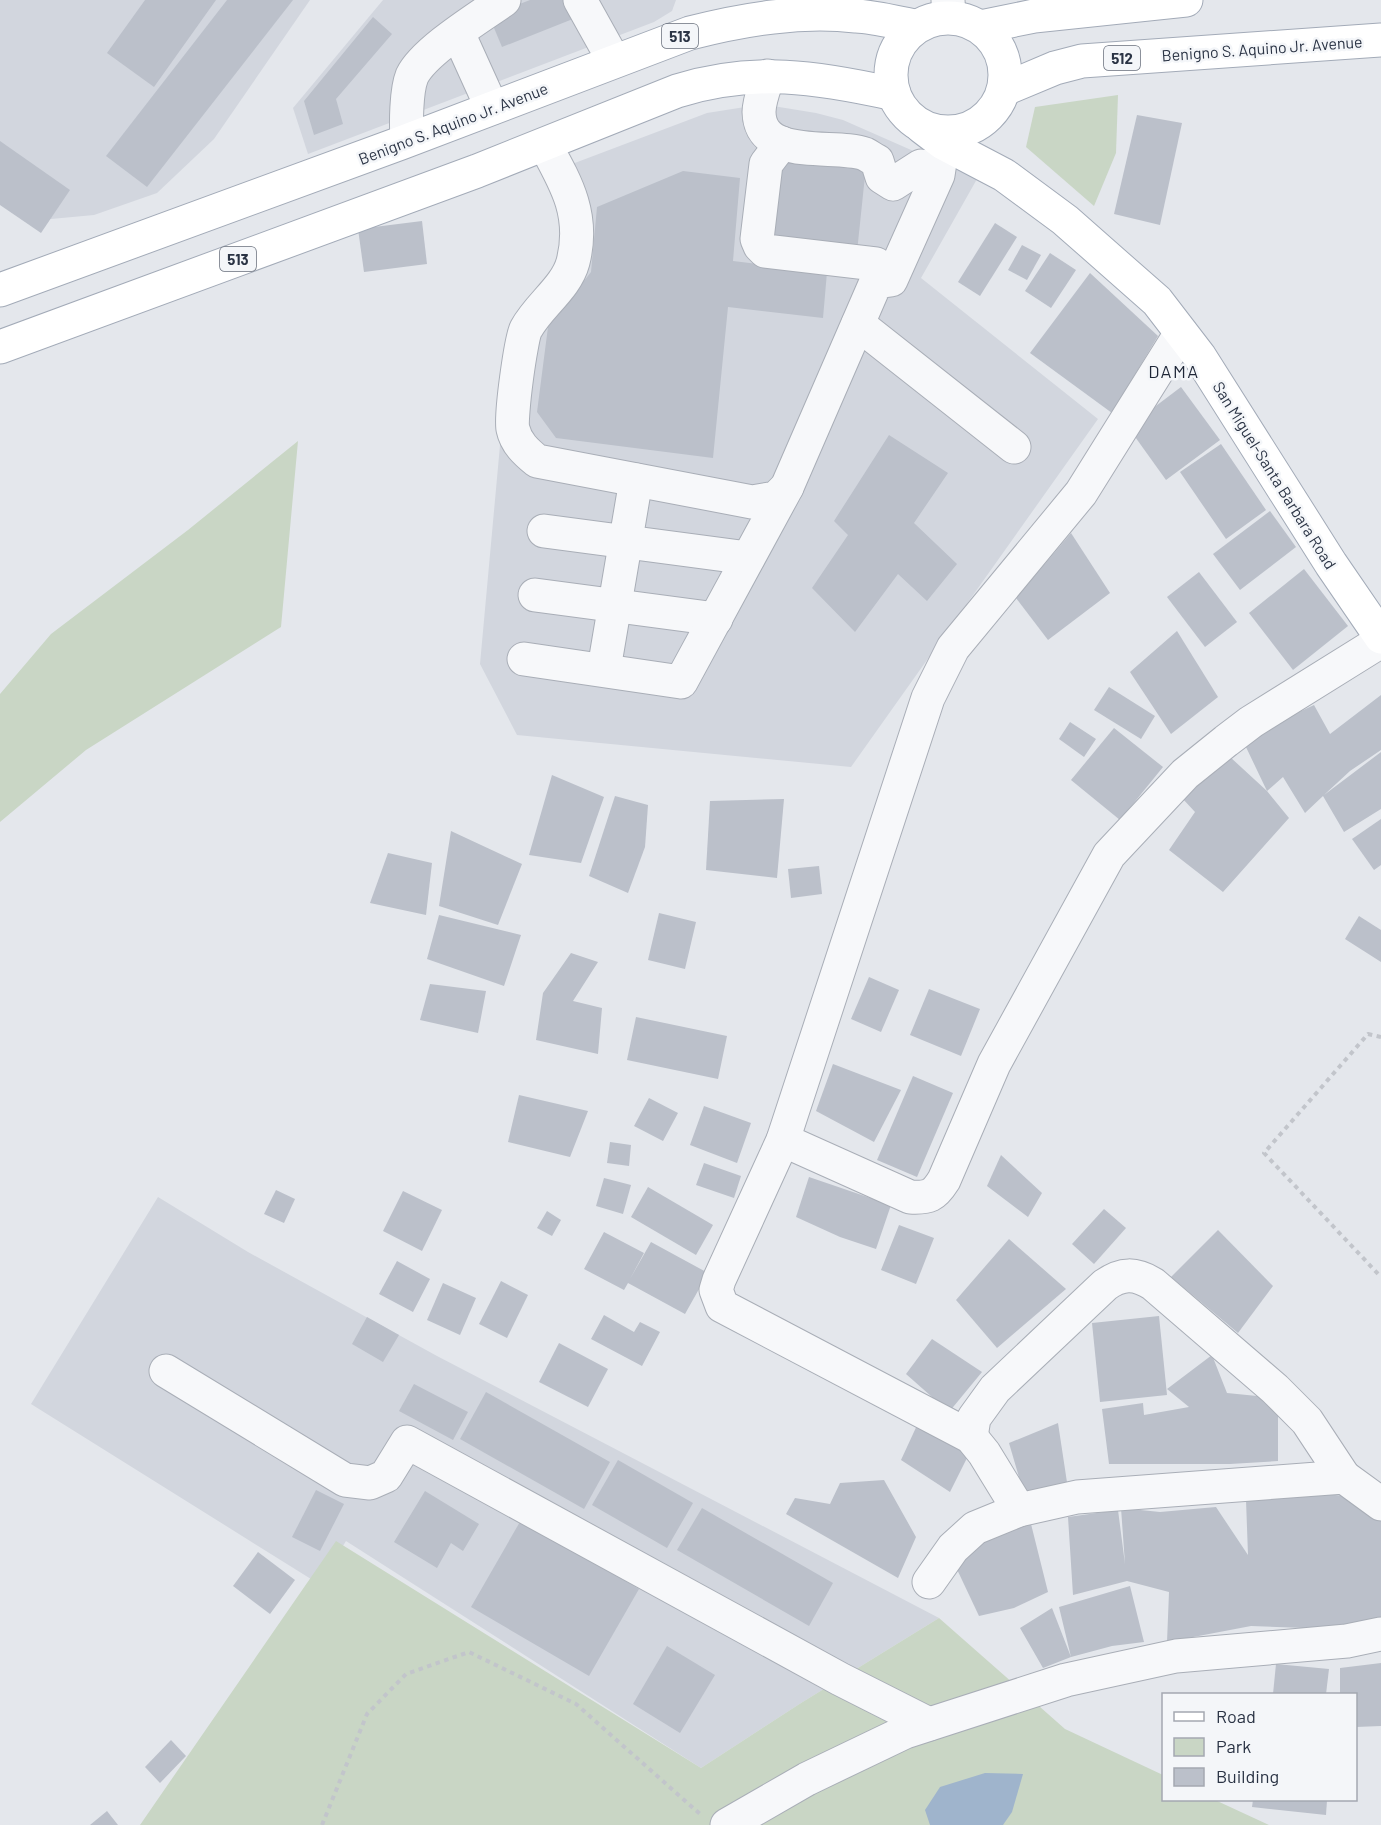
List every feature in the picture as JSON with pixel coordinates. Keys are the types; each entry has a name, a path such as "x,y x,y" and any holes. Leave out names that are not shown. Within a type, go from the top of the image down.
{"main road":[{"path":"690,33 709,0"},
{"path":"981,27 1034,16 1138,2 1186,0"},
{"name":"Benigno S. Aquino Jr. Avenue","path":"0,290 457,122 690,33 733,22 845,8 916,26"},
{"path":"929,145 894,94 891,75 894,56 903,40 916,26 948,8 981,27 997,44 1002,55 1005,66 995,137 1004,175"},
{"name":"Benigno S. Aquino Jr. Avenue","path":"999,100 1055,68 1082,61 1381,40"},
{"name":"513","path":"0,347 477,171 702,83 732,78 768,76 834,81 894,94"},
{"name":"512","path":"929,145 941,132 961,132 979,124 999,100"},
{"path":"457,122 477,171"},
{"name":"San Miguel-Santa Barbara Road","path":"929,145 1004,175 1065,220 1158,301 1200,357 1381,639"}],"street":[{"path":"408,140 405,119 412,76 432,51 504,0"},
{"path":"580,0 615,61"},
{"path":"458,33 492,108"},
{"path":"768,76 759,111 764,130 782,143 793,147 865,154 877,161 882,177 892,184 929,145"},
{"path":"782,143 766,164 757,239 760,246 765,251 876,273 891,280 938,176 929,145"},
{"path":"545,145 569,187 576,214 574,261 567,277 533,317 524,332 512,428 523,449 537,461 752,502 776,498 787,487"},
{"path":"524,659 681,682 787,487 858,324 876,273"},
{"path":"858,324 1014,447"},
{"path":"1019,1510 984,1453 971,1437 722,1306 716,1290 783,1140 928,698 953,648 1081,493 1181,333"},
{"path":"604,669 636,480"},
{"path":"544,531 748,558"},
{"path":"535,595 716,619"},
{"path":"783,1140 910,1197 930,1196 944,1180 994,1064 1110,855 1185,774 1226,741 1251,722 1381,639"},
{"path":"971,1437 974,1418 1006,1377 1105,1285 1116,1277 1136,1275 1153,1284 1275,1389 1307,1421 1344,1477 1381,1504"},
{"path":"166,1371 345,1480 370,1483 386,1476 407,1442 829,1673 929,1724"},
{"path":"928,1582 953,1548 975,1528 1019,1510 1077,1497 1344,1477"},
{"path":"716,1821 905,1732 1066,1680 1176,1656 1347,1641 1381,1635"}],"path":[{"path":"1381,1037 1368,1034 1264,1153 1381,1278"},
{"path":"322,1825 366,1714 406,1674 469,1652 576,1704 716,1821"}],"shaded area":[{"path":"0,0 310,0 214,139 157,193 94,215 51,219 0,204"},
{"path":"383,0 676,0 672,11 654,22 308,154 293,108"},
{"path":"773,106 843,120 977,179 921,278 1098,419 851,767 517,735 480,664 511,325 552,280 565,225 557,199 543,175 707,113 745,107"},
{"path":"158,1197 248,1252 437,1356 939,1618 701,1768 346,1541 319,1584 31,1404"}],"green space":[{"path":"1118,95 1116,153 1094,206 1026,147 1035,107"},
{"path":"298,441 281,627 86,750 0,822 0,694 51,634 188,530"},
{"path":"336,1541 701,1768 939,1618 1065,1729 1162,1775 1162,1801 1217,1801 1269,1825 140,1825"}],"water":[{"path":"985,1773 1023,1774 1012,1812 1003,1825 930,1825 925,1810 940,1787"}],"building":[{"path":"145,0 216,0 154,87 107,53"},
{"path":"227,0 293,0 147,187 106,156"},
{"path":"530,0 589,0 593,11 502,47 489,16"},
{"path":"373,17 392,34 336,99 343,124 314,135 304,101"},
{"path":"1137,115 1182,123 1160,225 1114,214"},
{"path":"0,141 70,190 41,233 0,205"},
{"path":"787,159 866,166 857,252 766,244 772,173"},
{"path":"683,171 740,178 733,261 827,272 823,318 728,307 713,458 556,438 537,412 548,327 591,272 597,207"},
{"path":"422,221 427,264 364,272 358,229"},
{"path":"995,223 1017,237 980,296 958,282"},
{"path":"1022,245 1041,255 1027,280 1008,270"},
{"path":"1050,253 1076,270 1051,308 1025,291"},
{"path":"1090,273 1158,336 1112,413 1030,353"},
{"path":"1181,387 1220,440 1166,480 1128,427"},
{"path":"889,435 948,473 914,523 957,564 927,601 898,574 855,632 812,588 848,535 834,521"},
{"path":"1221,444 1266,510 1226,539 1180,472"},
{"path":"1270,511 1296,547 1240,590 1213,554"},
{"path":"1071,533 1110,593 1048,640 1016,598"},
{"path":"1304,569 1348,626 1293,670 1249,613"},
{"path":"1199,572 1237,622 1205,647 1167,597"},
{"path":"1177,631 1218,697 1171,734 1130,672"},
{"path":"1109,687 1155,716 1141,739 1094,710"},
{"path":"1381,695 1381,750 1350,771 1324,795 1381,752 1381,809 1344,832 1323,796 1305,813 1283,777 1267,791 1245,745 1282,720 1314,705 1330,734"},
{"path":"1070,722 1096,739 1084,757 1059,739"},
{"path":"1114,728 1163,767 1120,820 1071,780"},
{"path":"1229,756 1267,791 1289,818 1223,892 1169,850 1195,812 1182,798"},
{"path":"552,775 604,797 581,863 529,855"},
{"path":"615,796 648,805 645,847 628,893 589,876"},
{"path":"784,799 777,878 706,870 710,801"},
{"path":"1381,819 1381,865 1374,870 1352,839"},
{"path":"451,831 522,864 498,925 439,906"},
{"path":"388,853 432,863 426,915 370,903"},
{"path":"819,866 822,894 791,898 788,869"},
{"path":"659,913 696,922 685,969 648,960"},
{"path":"439,915 521,935 504,986 427,959"},
{"path":"1359,916 1381,930 1381,962 1345,939"},
{"path":"571,953 598,962 573,1001 602,1008 598,1054 536,1040 543,993"},
{"path":"869,977 899,990 881,1032 851,1019"},
{"path":"430,984 486,991 478,1033 420,1020"},
{"path":"929,989 980,1009 961,1056 910,1035"},
{"path":"636,1017 727,1036 718,1079 627,1060"},
{"path":"833,1064 901,1090 874,1142 816,1111"},
{"path":"913,1076 953,1093 917,1177 877,1160"},
{"path":"519,1095 588,1111 570,1157 508,1142"},
{"path":"649,1098 678,1113 663,1141 634,1126"},
{"path":"704,1106 751,1123 737,1163 690,1145"},
{"path":"610,1142 631,1145 629,1166 607,1163"},
{"path":"1001,1155 1042,1193 1028,1217 987,1186"},
{"path":"704,1163 741,1176 734,1198 696,1185"},
{"path":"809,1177 891,1205 876,1249 840,1237 796,1217"},
{"path":"604,1178 631,1185 623,1214 596,1206"},
{"path":"648,1187 713,1225 696,1255 631,1217"},
{"path":"276,1190 295,1199 284,1223 264,1214"},
{"path":"403,1191 442,1210 422,1251 383,1231"},
{"path":"1104,1209 1126,1228 1094,1264 1072,1244"},
{"path":"547,1211 561,1220 552,1236 537,1228"},
{"path":"899,1225 934,1238 916,1284 881,1270"},
{"path":"1218,1230 1273,1286 1238,1333 1171,1277"},
{"path":"604,1232 644,1253 630,1279 651,1242 708,1273 685,1314 628,1283 624,1290 584,1269"},
{"path":"1009,1239 1066,1289 997,1348 956,1300"},
{"path":"397,1261 430,1279 413,1312 379,1294"},
{"path":"501,1281 528,1295 507,1338 479,1324"},
{"path":"443,1283 476,1298 460,1335 427,1320"},
{"path":"604,1315 634,1332 640,1322 660,1332 642,1366 591,1339"},
{"path":"1159,1316 1167,1395 1100,1402 1092,1323"},
{"path":"367,1317 399,1335 383,1362 352,1344"},
{"path":"932,1339 982,1372 949,1412 906,1374"},
{"path":"559,1343 608,1369 588,1407 539,1382"},
{"path":"1212,1355 1227,1393 1278,1398 1278,1461 1230,1464 1109,1464 1102,1409 1143,1403 1144,1415 1189,1407 1167,1389"},
{"path":"414,1384 468,1412 453,1440 399,1411"},
{"path":"486,1392 610,1462 584,1509 460,1439"},
{"path":"919,1421 970,1452 950,1492 901,1460"},
{"path":"1058,1423 1068,1489 1026,1501 1009,1443"},
{"path":"618,1460 693,1503 667,1548 592,1505"},
{"path":"884,1480 916,1537 898,1578 786,1514 795,1498 830,1504 840,1483"},
{"path":"316,1490 344,1504 320,1551 292,1537"},
{"path":"425,1491 479,1524 463,1551 451,1543 437,1568 394,1542"},
{"path":"1302,1492 1346,1496 1381,1518 1381,1621 1304,1628 1251,1626 1167,1642 1169,1592 1127,1581 1073,1595 1068,1517 1118,1510 1125,1564 1121,1508 1160,1512 1216,1507 1248,1555 1246,1500"},
{"path":"702,1508 833,1583 809,1626 677,1550"},
{"path":"521,1520 639,1589 589,1676 471,1607"},
{"path":"1031,1524 1048,1592 1014,1608 979,1616 954,1563 985,1539"},
{"path":"258,1552 295,1580 270,1614 233,1586"},
{"path":"1130,1586 1144,1642 1112,1646 1071,1657 1059,1607"},
{"path":"1052,1608 1071,1657 1043,1668 1020,1628"},
{"path":"667,1646 715,1675 680,1733 633,1704"},
{"path":"1381,1663 1381,1726 1357,1727 1357,1693 1340,1693 1340,1668"},
{"path":"1276,1664 1329,1669 1326,1693 1273,1693"},
{"path":"171,1740 186,1756 160,1783 145,1767"},
{"path":"1253,1801 1327,1801 1326,1815 1252,1807"},
{"path":"107,1811 118,1825 90,1825"}],"district":[{"name":"DAMA","path":"1174,371"}]}
